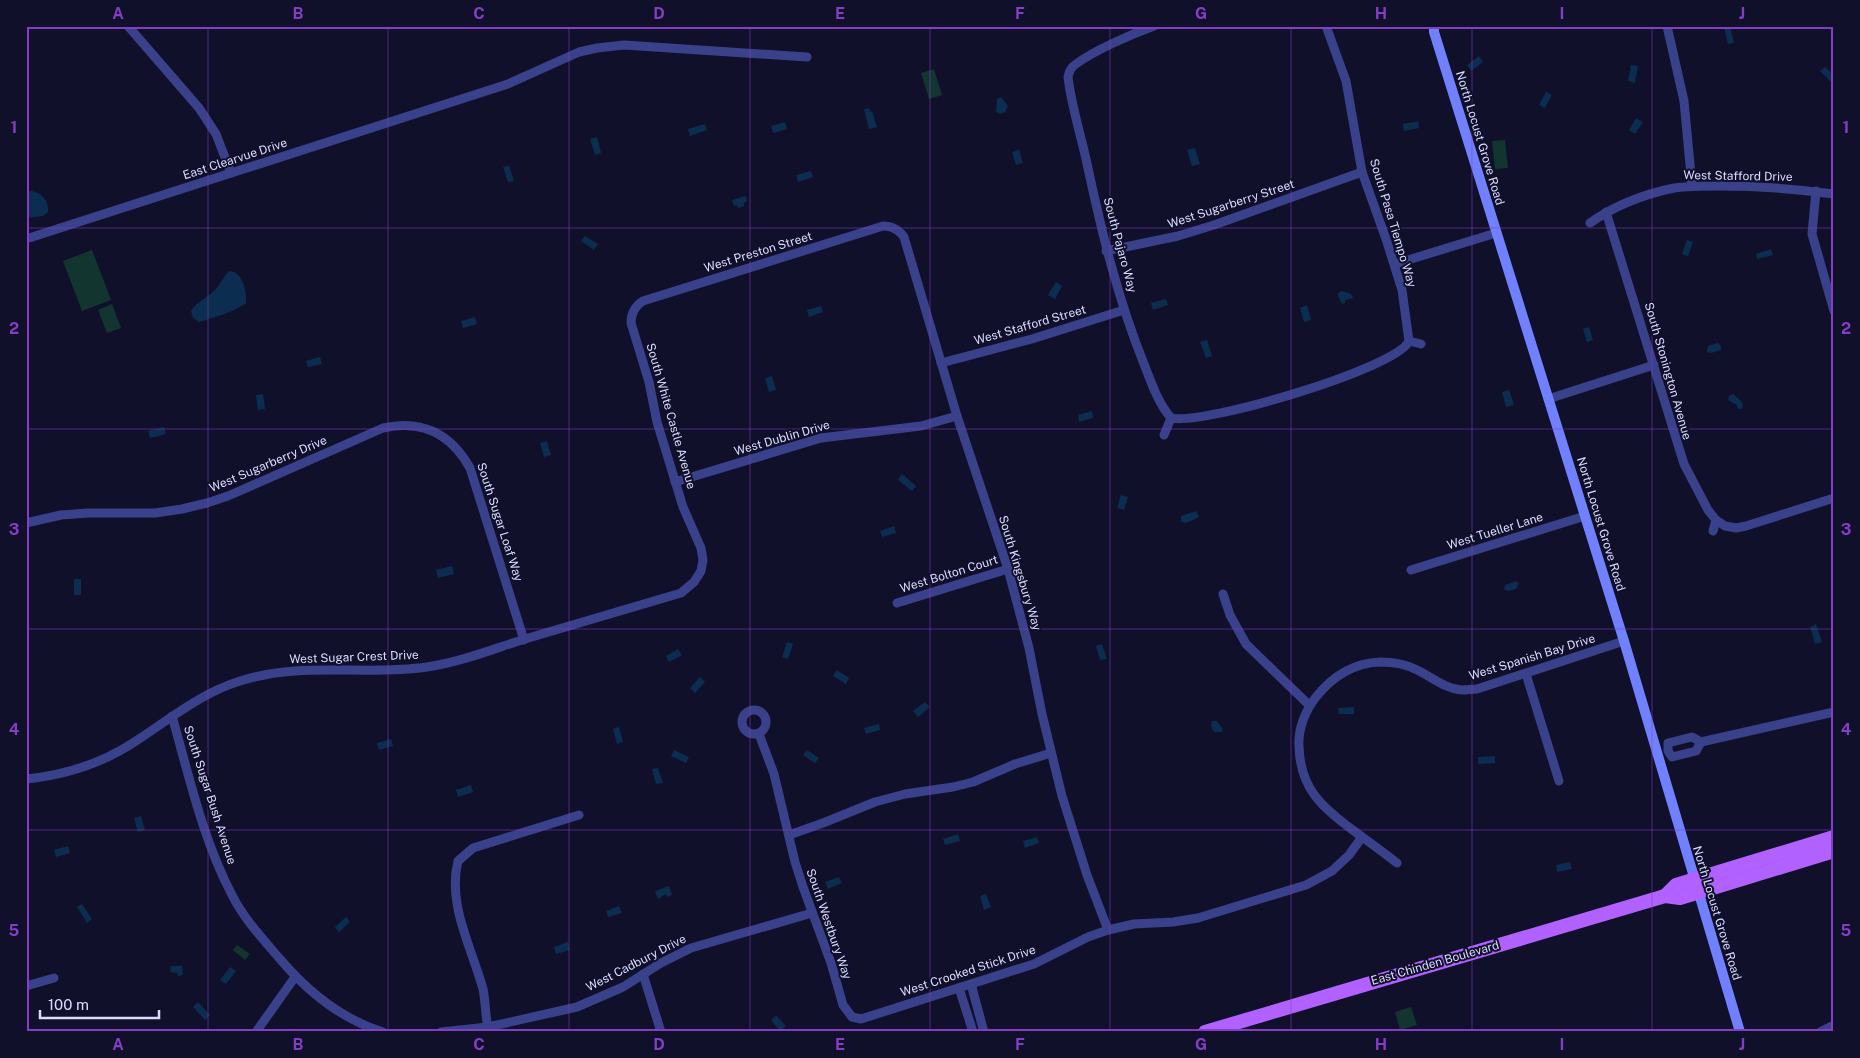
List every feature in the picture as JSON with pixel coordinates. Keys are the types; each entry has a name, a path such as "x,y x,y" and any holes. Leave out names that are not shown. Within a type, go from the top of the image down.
{"main road":[{"name":"East Chinden Boulevard","path":"1205,1032 1665,896 1680,898 1696,886 1834,837"},
{"name":"East Chinden Boulevard","path":"1696,886 1834,851"}],"street":[{"path":"128,26 199,108 216,134 232,173"},
{"name":"South Pajaro Way","path":"1154,26 1076,64 1069,71 1068,82 1106,251 1124,310 1150,378 1165,411 1171,418"},
{"name":"South Pasa Tiempo Way","path":"1326,26 1346,81 1362,172 1395,264 1402,290 1409,341"},
{"name":"North Locust Grove Road","path":"1434,26 1434,32 1624,642 1663,752 1696,886 1740,1032"},
{"path":"1667,26 1684,101 1692,186"},
{"name":"East Clearvue Drive","path":"26,239 514,82 562,59 597,48 624,45 806,57"},
{"name":"West Sugarberry Street","path":"1106,251 1178,236 1214,225 1362,172"},
{"name":"West Stafford Drive","path":"1590,223 1606,212 1655,193 1692,186 1743,186 1834,194"},
{"path":"1816,191 1812,234 1834,311"},
{"name":"South Stonington Avenue","path":"1606,212 1654,365 1679,453 1708,510 1716,520"},
{"name":"West Preston Street","path":"633,312 636,305 643,301 883,226 890,226 895,229"},
{"name":"South Kingsbury Way","path":"895,229 901,232 904,237 957,416 1008,569 1029,648 1051,753 1087,875 1108,930"},
{"path":"1395,264 1496,233"},
{"name":"West Stafford Street","path":"941,362 1032,339 1124,310"},
{"name":"South White Castle Avenue","path":"633,312 631,323 649,382 657,422 683,507 701,548 703,560 701,571 694,582"},
{"path":"1164,435 1171,418 1180,420 1253,406 1341,377 1402,350 1409,341 1421,344"},
{"path":"1548,399 1654,365"},
{"name":"West Dublin Drive","path":"675,482 821,438 921,426 957,416"},
{"name":"West Sugarberry Drive","path":"26,523 88,513 156,513 195,507 228,496 383,428 400,425 428,428"},
{"name":"South Sugar Loaf Way","path":"428,428 444,436 455,446 470,468 524,640"},
{"path":"1713,531 1716,520 1731,527 1746,526 1834,498"},
{"name":"West Tueller Lane","path":"1411,570 1585,516"},
{"name":"West Bolton Court","path":"897,603 1008,569"},
{"name":"West Sugar Crest Drive","path":"26,779 72,770 103,759 135,741 195,701 216,690 263,675 300,670 398,669 425,667 457,661 681,593 694,582"},
{"path":"1223,594 1230,615 1246,644 1310,705"},
{"name":"West Spanish Bay Drive","path":"1397,863 1330,813 1318,802 1305,779 1299,759 1298,742 1305,714 1327,683 1357,666 1397,663 1416,669 1447,686 1462,690 1477,689 1624,642"},
{"path":"1526,674 1559,781"},
{"path":"1701,742 1696,751 1672,757 1663,752 1668,743 1692,737 1701,742 1834,712"},
{"name":"South Sugar Bush Avenue","path":"172,716 204,824 229,888 248,920 295,977"},
{"name":"South Westbury Way","path":"759,734 774,774 795,862 812,914 844,1005 852,1017"},
{"path":"788,835 875,802 905,794 973,782 1021,762 1051,753"},
{"path":"488,1029 483,991 459,913 455,890 458,861 474,848 578,815"},
{"name":"West Crooked Stick Drive","path":"852,1017 861,1019 1043,961 1082,940 1108,930 1134,924 1173,922 1198,918 1306,885 1332,871 1349,855 1362,837"},
{"name":"West Cadbury Drive","path":"441,1032 488,1029 577,1007 623,987 691,948 812,914"},
{"path":"643,974 661,1032"},
{"path":"256,1032 295,977 336,1012 364,1026 383,1032"},
{"path":"26,986 54,978"},
{"path":"971,984 984,1032"},
{"path":"959,988 972,1032"},
{"path":"1820,1032 1834,1025"}],"green space":[{"path":"934,69 942,95 929,99 921,73"},
{"path":"1505,140 1508,168 1495,169 1492,141"},
{"path":"92,250 111,300 82,311 63,261"},
{"path":"112,304 121,328 107,333 98,310"},
{"path":"237,945 250,954 245,960 233,950"},
{"path":"1411,1007 1417,1025 1400,1030 1395,1012"}],"water":[{"path":"1730,26 1734,43 1728,44 1724,27"},
{"path":"1479,56 1483,62 1471,71 1467,65"},
{"path":"1631,65 1638,66 1635,83 1628,81"},
{"path":"1825,67 1834,75 1831,82 1820,71"},
{"path":"1546,92 1552,95 1545,108 1539,105"},
{"path":"1001,97 1008,106 1005,112 1000,114 996,112 997,99"},
{"path":"869,108 870,112 872,111 877,127 869,129 864,109"},
{"path":"1636,118 1643,122 1635,134 1629,130"},
{"path":"1418,121 1419,128 1404,131 1403,124"},
{"path":"785,122 787,129 773,133 771,126"},
{"path":"705,124 707,130 690,136 688,129"},
{"path":"597,137 601,153 595,155 590,139"},
{"path":"1195,148 1200,164 1192,166 1187,150"},
{"path":"1019,150 1023,163 1016,165 1012,152"},
{"path":"509,166 514,181 508,182 503,167"},
{"path":"811,171 813,177 798,182 796,175"},
{"path":"26,190 35,192 45,199 48,212 43,216 26,218"},
{"path":"746,196 747,201 744,203 744,206 738,208 737,205 734,206 732,200"},
{"path":"585,236 598,244 594,250 581,241"},
{"path":"1687,240 1693,242 1688,256 1682,254"},
{"path":"1771,249 1773,255 1757,259 1756,254"},
{"path":"229,271 238,274 241,278 246,293 246,303 229,312 199,322 193,318 191,311 193,308 214,291"},
{"path":"1056,282 1062,286 1055,299 1048,295"},
{"path":"1342,291 1351,294 1353,298 1345,300 1345,303 1342,304 1338,293"},
{"path":"1166,299 1168,305 1153,310 1151,303"},
{"path":"1307,305 1311,320 1304,322 1300,308"},
{"path":"821,306 823,312 809,317 807,310"},
{"path":"475,317 477,324 463,328 461,321"},
{"path":"1589,327 1593,340 1587,342 1583,329"},
{"path":"1207,340 1212,356 1206,358 1200,342"},
{"path":"1718,343 1721,346 1721,350 1711,353 1707,352 1708,346"},
{"path":"320,357 322,364 308,367 306,361"},
{"path":"772,376 776,390 769,392 765,378"},
{"path":"1509,390 1514,405 1506,407 1502,392"},
{"path":"263,394 265,409 258,410 256,395"},
{"path":"1733,394 1742,402 1743,406 1741,409 1738,409 1737,405 1728,400 1729,396"},
{"path":"1092,411 1093,418 1079,422 1078,415"},
{"path":"164,427 166,434 150,438 148,431"},
{"path":"547,441 551,455 544,457 540,443"},
{"path":"902,474 916,486 912,491 898,480"},
{"path":"1121,495 1128,497 1124,510 1117,508"},
{"path":"1196,511 1199,517 1185,523 1181,521 1181,516"},
{"path":"894,526 896,533 882,537 880,531"},
{"path":"452,566 454,574 438,578 436,570"},
{"path":"74,579 81,579 81,595 74,595"},
{"path":"1516,581 1519,583 1516,589 1508,591 1504,589 1505,585"},
{"path":"1816,624 1822,642 1815,644 1810,627"},
{"path":"787,642 793,644 788,659 782,657"},
{"path":"1102,644 1107,659 1100,660 1096,646"},
{"path":"678,649 682,655 669,662 666,656"},
{"path":"837,670 849,678 846,684 833,676"},
{"path":"700,677 705,682 695,693 690,688"},
{"path":"925,702 930,707 918,717 913,711"},
{"path":"1354,707 1354,714 1339,714 1338,708"},
{"path":"1212,721 1217,721 1223,729 1222,732 1214,732 1211,726"},
{"path":"879,724 880,730 866,734 864,728"},
{"path":"619,727 623,742 617,744 613,729"},
{"path":"391,739 393,746 379,750 377,743"},
{"path":"674,750 689,757 686,763 671,756"},
{"path":"807,750 819,758 815,763 803,755"},
{"path":"1495,756 1495,763 1478,764 1478,757"},
{"path":"658,768 663,783 656,784 652,769"},
{"path":"471,785 473,792 458,797 456,790"},
{"path":"141,816 145,830 138,832 134,818"},
{"path":"958,834 960,841 945,845 943,839"},
{"path":"1037,837 1039,843 1025,848 1023,841"},
{"path":"68,846 70,853 56,857 54,850"},
{"path":"1570,862 1572,869 1557,872 1556,865"},
{"path":"839,877 842,883 828,889 825,882"},
{"path":"669,886 672,895 667,897 666,894 658,899 655,891"},
{"path":"986,894 991,907 984,910 980,896"},
{"path":"82,904 92,919 87,923 77,907"},
{"path":"619,906 622,913 608,917 606,911"},
{"path":"346,917 350,922 339,932 335,927"},
{"path":"568,942 570,950 556,954 554,947"},
{"path":"171,966 182,966 183,975 178,976 177,973 170,972"},
{"path":"230,967 236,971 226,984 220,980"},
{"path":"198,1002 210,1015 205,1020 193,1007"},
{"path":"776,1015 786,1026 780,1031 771,1020"}]}
